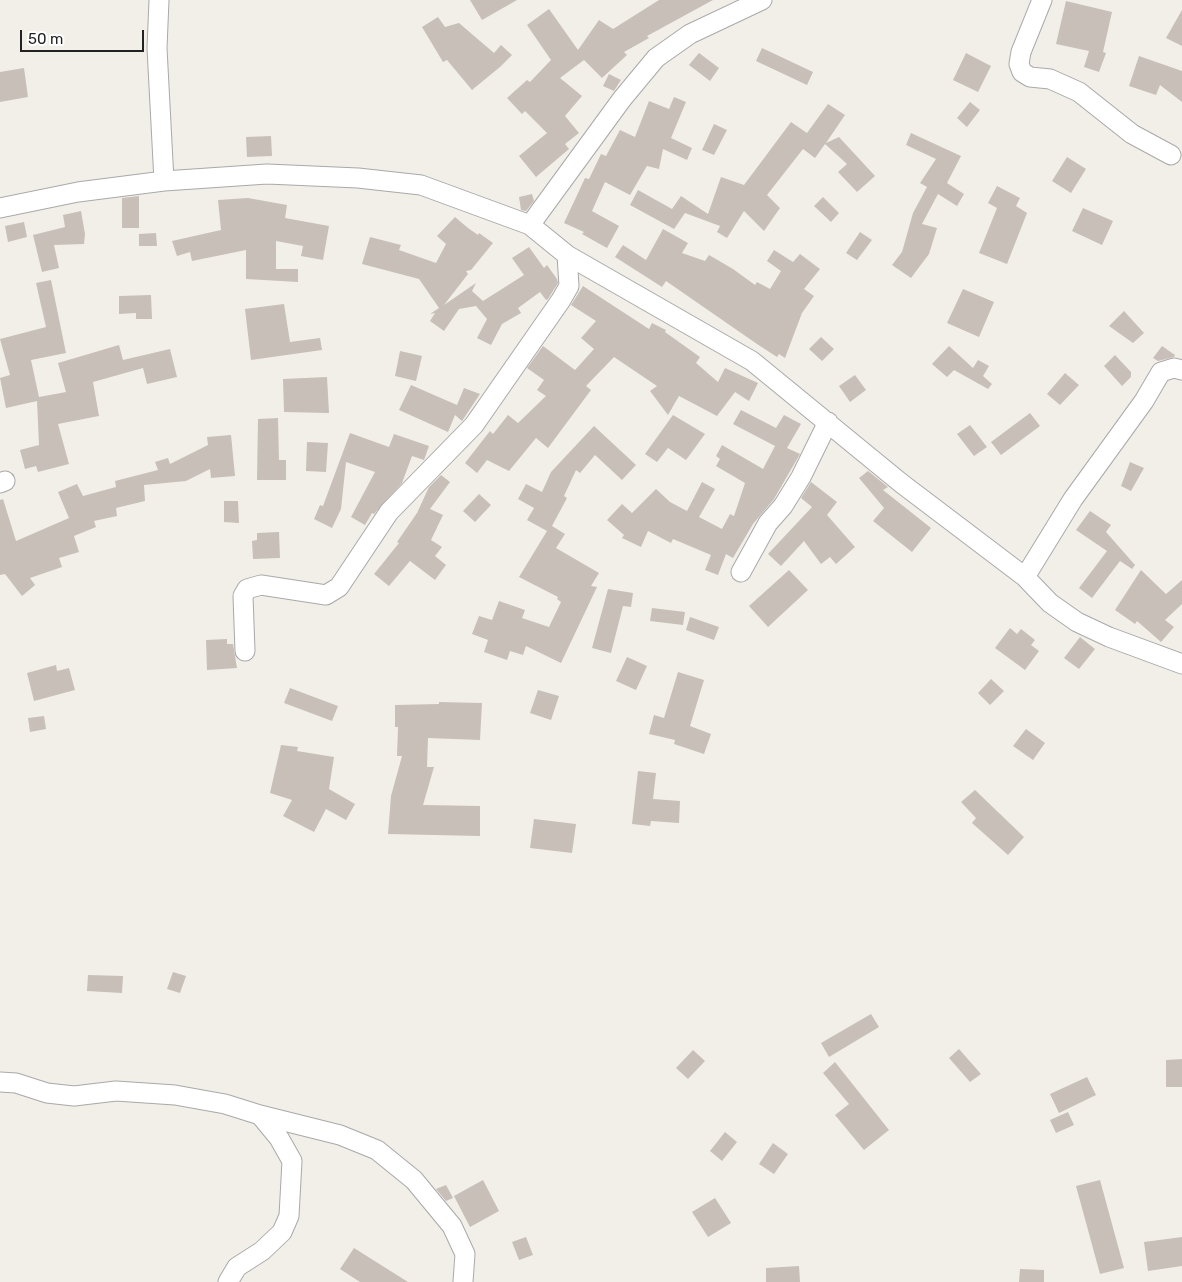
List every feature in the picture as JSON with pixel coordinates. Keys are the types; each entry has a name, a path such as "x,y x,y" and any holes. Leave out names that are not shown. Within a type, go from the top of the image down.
{"street":[{"path":"159,0 157,48 164,181"},
{"path":"530,225 622,99 656,58 690,34 762,0"},
{"path":"1042,0 1021,52 1019,64 1022,72 1030,77 1050,79 1079,92 1132,134 1170,155"},
{"path":"0,208 78,192 164,181 267,174 358,178 421,185 530,225 567,255 752,361 901,483 1025,577 1050,603 1077,622 1109,637 1136,645 1182,664"},
{"path":"245,650 243,596 246,589 261,585 326,595 339,587 389,512 474,425 561,300 569,286 567,255"},
{"path":"1025,577 1073,499 1144,401 1161,372 1174,368 1182,370"},
{"path":"741,572 768,523 783,506 802,477 828,422"},
{"path":"0,1082 16,1083 47,1094 74,1096 116,1091 174,1095 225,1104 260,1115 340,1135 377,1150 414,1180 452,1226 465,1254 464,1282"},
{"path":"228,1282 237,1267 262,1251 282,1232 289,1216 292,1161 279,1138 260,1115"}],"building":[{"path":"470,0 517,0 482,20"},
{"path":"659,0 713,0 647,36 649,38 624,52 627,55 602,78 584,60 560,78 582,96 565,116 579,133 565,144 569,149 536,177 519,156 547,133 525,111 522,114 507,98 527,80 530,82 551,60 527,25 549,9 578,50 599,20 613,29"},
{"path":"1066,1 1112,12 1103,52 1106,53 1099,72 1084,67 1089,51 1056,44"},
{"path":"1182,10 1182,46 1166,38"},
{"path":"438,17 445,27 459,23 494,53 501,45 512,55 472,90 447,60 443,62 422,27"},
{"path":"762,48 813,72 807,85 756,61"},
{"path":"699,53 719,68 710,81 689,65"},
{"path":"966,53 991,66 978,92 953,80"},
{"path":"1139,56 1182,71 1182,102 1160,85 1156,95 1129,86"},
{"path":"24,68 28,97 0,102 0,72"},
{"path":"609,74 621,80 614,91 603,86"},
{"path":"674,97 686,102 671,138 692,148 687,160 663,149 659,169 647,166 630,195 605,182 592,211 619,226 607,248 582,234 584,232 564,223 585,178 589,179 601,154 606,156 620,130 635,137 649,101 669,109"},
{"path":"970,102 980,110 967,127 957,118"},
{"path":"828,104 845,115 826,143 839,137 875,176 857,192 838,172 847,164 825,144 815,158 803,149 767,195 780,208 764,231 744,211 727,238 717,232 720,226 685,213 674,229 630,205 638,190 672,209 681,196 708,214 721,177 744,185 791,122 807,133"},
{"path":"714,124 727,130 714,155 702,150"},
{"path":"911,133 961,156 947,183 964,194 957,206 938,194 922,224 937,228 929,254 911,278 892,265 902,252 913,213 927,187 920,183 936,159 906,145"},
{"path":"271,136 272,156 247,157 246,137"},
{"path":"1067,157 1086,169 1071,193 1052,181"},
{"path":"997,186 1020,198 1016,206 1027,213 1007,264 979,253 997,208 988,203"},
{"path":"532,194 534,201 526,211 521,210 519,197"},
{"path":"139,196 139,228 122,228 122,198"},
{"path":"823,197 839,213 831,222 814,206"},
{"path":"248,198 287,205 285,218 329,226 323,260 301,256 303,246 276,241 276,269 298,269 298,282 246,279 246,250 192,261 190,252 177,256 172,241 221,230 218,200"},
{"path":"1083,208 1113,221 1102,245 1072,231"},
{"path":"81,211 85,234 84,244 54,245 59,268 42,272 33,235 65,227 63,215"},
{"path":"455,217 478,235 479,233 493,243 471,270 466,271 468,274 444,305 476,283 472,291 483,301 524,275 512,258 529,247 544,268 547,265 557,279 558,283 548,299 546,300 540,292 518,308 521,313 502,324 491,345 477,338 487,319 476,306 459,309 444,331 430,321 435,313 430,314 439,308 419,279 362,264 370,237 401,245 399,250 436,263 446,244 437,236"},
{"path":"24,222 27,237 8,242 5,226"},
{"path":"663,229 688,243 682,253 705,261 709,255 755,285 757,282 770,289 781,271 767,261 774,250 793,262 800,254 820,269 804,289 814,296 802,313 785,358 779,354 777,357 666,281 662,287 615,257 623,245 646,260"},
{"path":"860,232 872,240 857,260 846,253"},
{"path":"156,233 157,246 139,246 139,234"},
{"path":"51,280 66,353 31,360 39,397 66,392 58,363 119,345 123,360 170,349 177,377 147,384 143,368 93,382 99,416 58,424 69,464 38,472 36,466 25,469 20,450 39,445 37,401 6,408 0,378 10,375 0,339 46,327 36,283"},
{"path":"583,286 649,329 652,323 666,330 665,332 700,357 696,363 718,382 725,368 758,383 749,401 735,392 717,416 679,396 668,415 650,391 657,386 614,357 586,386 591,390 548,448 536,438 509,471 487,460 477,473 465,463 490,431 493,434 508,415 518,423 546,396 537,390 544,380 527,368 543,346 575,370 594,349 581,338 596,321 571,305"},
{"path":"963,289 994,302 979,337 947,323"},
{"path":"151,295 152,319 136,319 136,313 119,314 119,296"},
{"path":"284,304 290,342 320,338 322,350 251,360 245,309"},
{"path":"1124,311 1144,333 1133,343 1109,326"},
{"path":"821,337 834,349 822,361 809,349"},
{"path":"949,346 973,368 978,360 989,366 983,376 992,384 988,389 954,370 947,377 932,364"},
{"path":"1162,346 1175,355 1174,357 1158,361 1153,358"},
{"path":"400,351 422,356 416,381 395,376"},
{"path":"1115,355 1131,372 1131,377 1122,386 1104,366"},
{"path":"1065,373 1079,385 1060,405 1047,394"},
{"path":"855,375 866,390 850,402 839,386"},
{"path":"327,377 329,413 284,412 283,379"},
{"path":"411,385 457,405 464,388 480,394 462,421 455,415 448,432 399,410"},
{"path":"741,410 776,428 784,415 801,424 787,448 800,454 774,499 753,524 733,558 726,554 718,575 705,570 711,555 673,539 671,543 648,531 641,547 622,538 624,535 607,520 622,504 632,513 656,489 670,502 687,511 702,482 715,489 699,517 722,529 730,514 734,516 745,483 716,466 720,459 716,456 722,445 763,469 775,446 733,424"},
{"path":"1030,413 1040,426 1001,455 991,442"},
{"path":"673,415 705,434 686,460 668,448 657,462 645,454"},
{"path":"278,418 279,460 286,460 286,480 257,480 258,419"},
{"path":"970,425 987,447 974,456 957,434"},
{"path":"594,426 636,465 622,480 595,455 580,473 576,470 564,496 567,498 552,526 565,534 556,548 599,573 591,586 597,587 561,663 526,646 523,655 510,651 507,660 484,652 488,640 472,634 479,616 492,620 499,601 525,610 522,618 549,627 561,602 557,599 558,597 519,577 547,531 527,520 534,508 518,499 526,484 542,492 551,472"},
{"path":"350,433 389,447 394,434 429,446 424,460 412,456 402,483 374,514 372,513 365,525 351,517 375,472 346,462 341,509 332,528 314,519 320,505 323,506"},
{"path":"231,435 235,476 211,478 210,469 186,481 144,485 145,501 116,508 117,516 94,521 96,527 74,536 79,552 59,558 62,567 30,578 35,585 22,596 5,574 0,575 0,500 3,499 16,541 69,518 58,492 77,484 83,496 116,487 115,481 158,470 155,462 168,458 170,464 208,445 207,437"},
{"path":"307,442 328,443 326,472 306,471"},
{"path":"1130,462 1144,468 1131,491 1121,486"},
{"path":"868,471 888,487 883,490 931,528 912,552 873,521 884,508 859,478"},
{"path":"441,475 450,482 430,509 443,515 431,540 442,547 435,556 446,565 435,580 410,561 389,586 374,574 399,543 397,542 417,513 429,487"},
{"path":"811,482 837,502 827,515 855,547 836,564 830,557 821,564 804,541 781,566 768,554 812,507 801,498"},
{"path":"479,494 491,505 475,522 463,511"},
{"path":"224,501 238,501 239,523 224,522"},
{"path":"1090,511 1111,525 1106,532 1135,565 1132,569 1120,561 1092,598 1079,588 1107,551 1076,530"},
{"path":"279,532 280,558 253,559 252,541 257,540 257,533"},
{"path":"789,570 808,590 768,627 749,606"},
{"path":"1141,570 1166,594 1182,580 1182,604 1165,620 1174,627 1161,642 1137,621 1135,624 1115,610"},
{"path":"608,589 633,593 631,607 623,606 611,653 592,648"},
{"path":"652,608 685,612 683,625 650,621"},
{"path":"690,617 719,627 714,640 686,630"},
{"path":"1010,628 1017,634 1021,629 1035,640 1031,645 1039,651 1025,670 995,648"},
{"path":"1080,637 1095,649 1079,669 1064,658"},
{"path":"227,639 227,644 233,644 237,668 207,670 206,640"},
{"path":"627,657 647,666 636,690 616,681"},
{"path":"56,665 57,671 69,668 75,690 34,701 27,673"},
{"path":"678,672 704,680 690,726 711,734 704,754 674,744 675,740 649,734 654,715 664,718"},
{"path":"991,679 1004,691 990,705 978,693"},
{"path":"290,688 338,706 332,721 284,703"},
{"path":"538,690 559,696 551,720 530,713"},
{"path":"439,702 482,703 480,740 428,738 427,767 434,767 423,805 480,806 480,836 388,834 391,796 402,756 397,756 398,727 395,727 395,705 439,704"},
{"path":"44,716 46,729 30,732 28,718"},
{"path":"1026,729 1045,743 1033,760 1013,746"},
{"path":"281,745 298,747 297,751 334,757 329,789 355,804 346,820 326,809 314,832 283,816 292,800 270,793"},
{"path":"638,771 656,773 653,799 680,801 679,823 651,821 650,826 632,824"},
{"path":"975,790 1024,837 1008,855 972,823 976,818 961,802"},
{"path":"534,819 576,824 572,853 530,848"},
{"path":"173,972 186,976 180,993 167,989"},
{"path":"88,975 123,976 122,993 87,991"},
{"path":"871,1014 879,1027 829,1057 821,1043"},
{"path":"959,1049 981,1074 970,1082 949,1058"},
{"path":"693,1050 705,1061 688,1079 676,1068"},
{"path":"1182,1059 1182,1087 1166,1087 1166,1060"},
{"path":"835,1062 889,1130 864,1150 835,1115 849,1104 823,1073"},
{"path":"1087,1077 1096,1095 1059,1113 1050,1094"},
{"path":"1068,1112 1074,1125 1056,1133 1050,1120"},
{"path":"725,1132 737,1142 722,1161 710,1151"},
{"path":"773,1143 788,1154 774,1174 759,1164"},
{"path":"483,1180 499,1211 470,1227 454,1196"},
{"path":"1100,1180 1124,1268 1100,1274 1076,1186"},
{"path":"446,1185 453,1198 446,1201 436,1189"},
{"path":"715,1198 731,1223 708,1237 692,1212"},
{"path":"526,1237 533,1255 519,1260 512,1242"},
{"path":"1182,1237 1182,1266 1148,1271 1144,1242"},
{"path":"354,1248 408,1282 360,1282 340,1269"},
{"path":"799,1266 800,1282 766,1282 766,1268"},
{"path":"1020,1269 1044,1270 1044,1282 1019,1282"}]}
